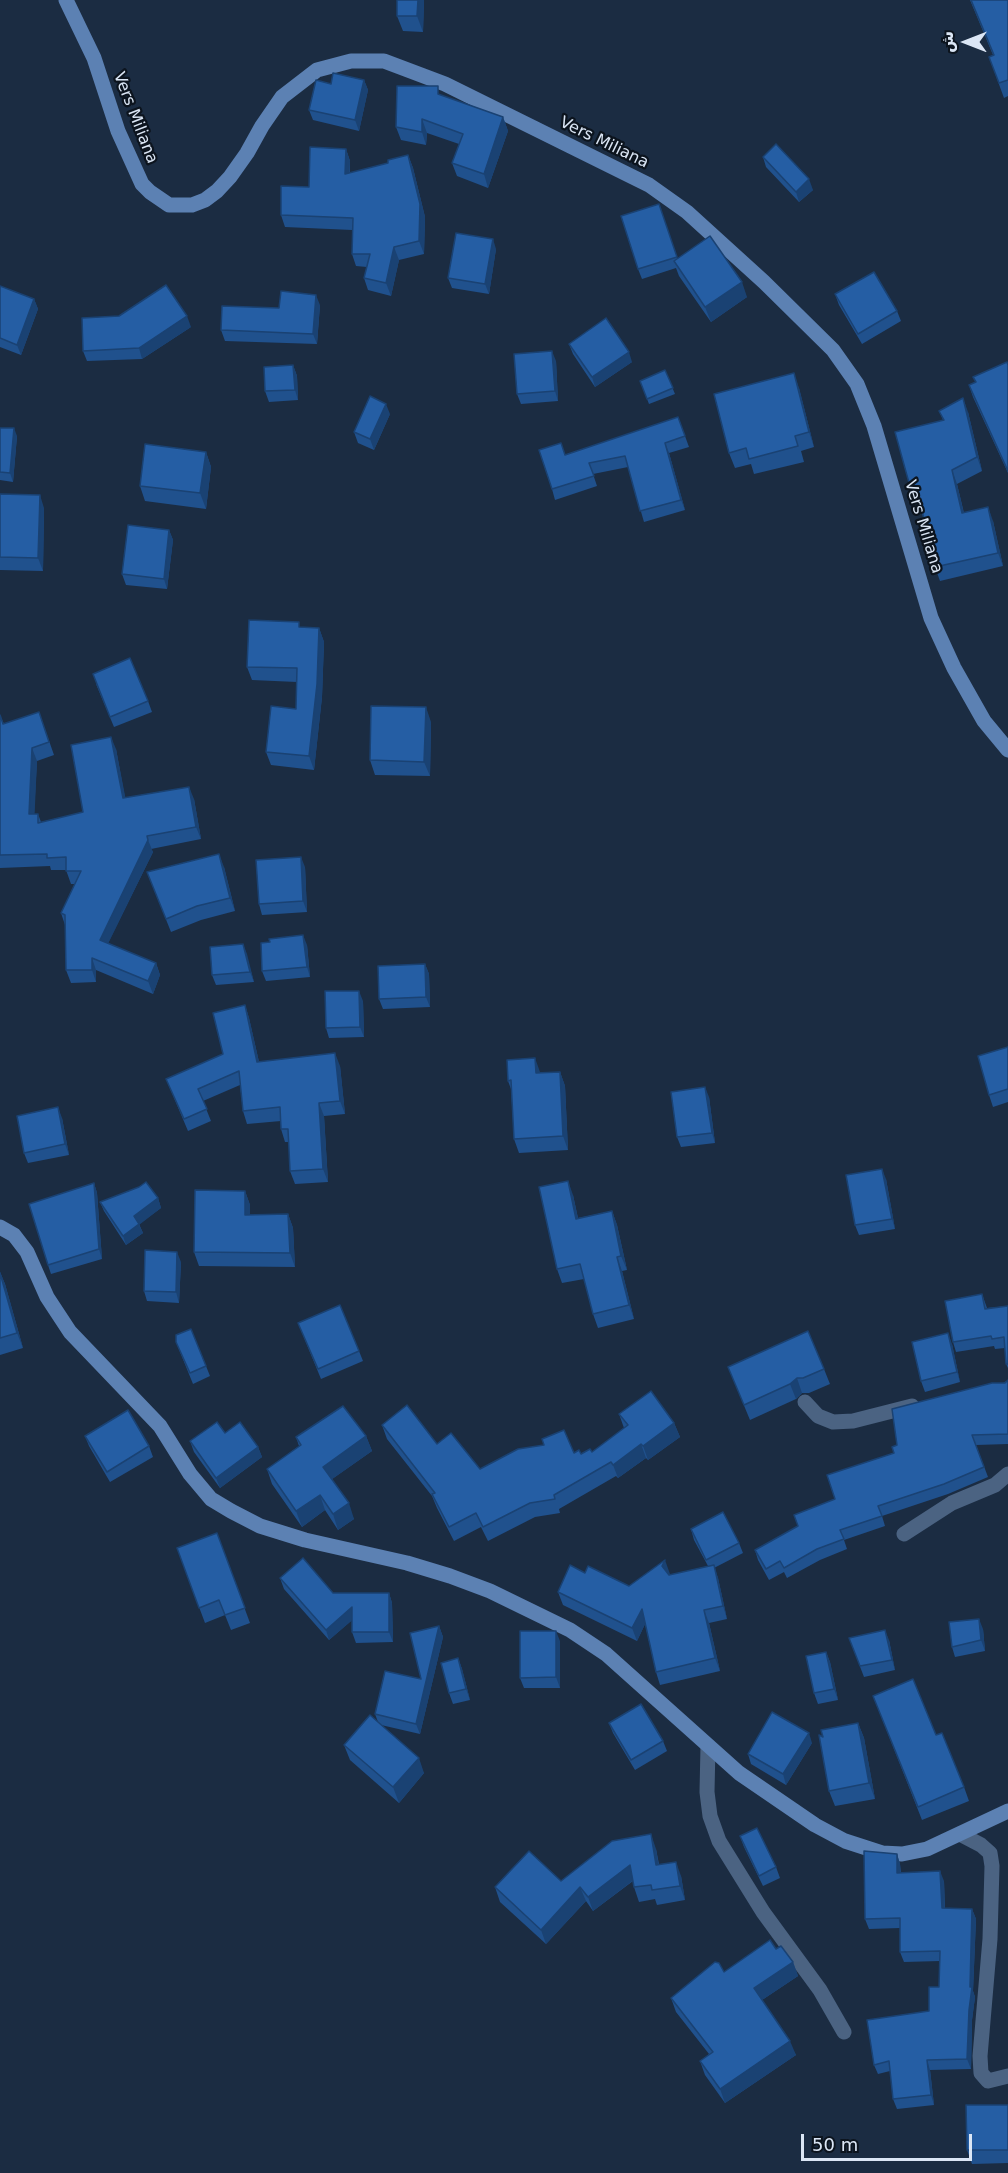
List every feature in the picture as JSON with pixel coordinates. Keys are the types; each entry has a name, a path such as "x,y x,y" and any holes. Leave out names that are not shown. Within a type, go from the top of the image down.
{"main road":[{"name":"Vers Miliana","path":"66,0 94,58 118,131 142,184 169,204 192,205 205,200 217,191 242,161 282,97 317,69 351,61 384,61 445,84 639,180 687,212 764,282 833,350 856,384 874,426 931,618 954,668 984,721 1008,750"},
{"path":"0,1227 14,1235 27,1252 47,1297 70,1332 160,1426 190,1474 211,1498 260,1526 304,1540 407,1563 450,1576 490,1591 570,1630 606,1654 738,1773 815,1826 845,1841 882,1853 902,1854 927,1849 1008,1811"}],"street":[{"path":"805,1402 818,1416 833,1422 853,1422 922,1403"},
{"path":"904,1534 952,1503 995,1485 1008,1474"},
{"path":"708,1746 707,1792 710,1816 719,1841 763,1912 820,1990 844,2032"},
{"path":"960,1834 981,1845 990,1853 992,1866 990,1939 980,2056 981,2073 988,2081 1008,2076"}],"building":[{"path":"397,0 418,0 417,16 397,16"},
{"path":"971,0 1008,0 1008,80 999,83 989,57 994,55"},
{"path":"333,73 364,80 355,120 309,110 316,80 331,84"},
{"path":"397,86 438,86 438,94 503,117 484,174 452,163 463,134 422,119 422,132 396,127"},
{"path":"776,144 809,179 796,192 763,157"},
{"path":"310,147 346,149 345,174 388,163 388,160 408,155 420,204 419,241 394,247 386,283 364,278 370,254 352,254 353,218 281,215 281,186 309,187"},
{"path":"659,204 677,257 638,269 621,216"},
{"path":"456,233 493,239 485,284 448,278"},
{"path":"710,236 742,282 705,307 674,261"},
{"path":"874,272 897,311 858,334 835,294"},
{"path":"166,285 187,316 139,348 83,351 82,318 119,316"},
{"path":"0,286 34,299 17,345 0,338"},
{"path":"281,291 316,295 313,334 221,330 222,306 279,308"},
{"path":"606,318 629,352 592,377 569,344"},
{"path":"552,351 555,391 517,394 514,354"},
{"path":"1007,362 1008,471 969,385 976,382 973,377"},
{"path":"293,365 295,390 265,391 264,367"},
{"path":"665,370 673,388 647,399 640,381"},
{"path":"794,373 809,432 795,436 798,446 749,459 746,448 729,453 714,394"},
{"path":"370,396 386,404 370,439 354,432"},
{"path":"963,398 977,457 952,470 962,513 988,507 998,553 935,567 917,489 911,490 895,432 944,420 939,411"},
{"path":"678,417 685,436 665,443 681,500 640,511 625,456 589,463 594,476 552,489 539,450 561,443 565,455"},
{"path":"0,428 14,428 10,473 0,472"},
{"path":"145,444 206,452 200,493 140,486"},
{"path":"0,494 40,495 38,558 0,557"},
{"path":"128,525 169,530 164,579 122,574"},
{"path":"249,620 299,622 299,627 319,628 317,684 309,756 266,752 271,706 296,709 297,668 247,667"},
{"path":"130,658 148,701 110,717 93,674"},
{"path":"371,706 426,707 424,762 370,760"},
{"path":"39,712 49,742 32,748 29,814 38,814 38,823 83,812 71,745 111,737 123,798 189,787 196,827 147,836 148,840 100,940 156,963 148,981 92,958 92,970 66,970 65,915 61,913 81,871 66,871 66,857 47,858 47,854 0,855 0,715 3,724"},
{"path":"219,854 230,898 197,906 166,919 147,872"},
{"path":"301,857 303,901 259,904 256,860"},
{"path":"303,935 307,967 262,971 261,943 270,942 269,939"},
{"path":"243,944 250,972 212,975 210,947"},
{"path":"425,964 426,997 379,999 378,966"},
{"path":"325,991 359,991 360,1027 326,1028"},
{"path":"245,1005 257,1062 335,1053 340,1101 319,1103 323,1169 290,1171 288,1129 281,1129 280,1107 243,1111 239,1071 198,1089 207,1109 184,1119 166,1079 223,1054 213,1013"},
{"path":"1008,1047 1008,1089 989,1095 978,1056"},
{"path":"535,1058 536,1073 560,1072 563,1136 514,1139 511,1080 508,1081 507,1060"},
{"path":"705,1087 712,1133 677,1137 671,1092"},
{"path":"58,1107 65,1144 24,1153 17,1116"},
{"path":"882,1169 892,1219 855,1225 846,1175"},
{"path":"568,1181 576,1219 612,1211 621,1256 617,1257 629,1305 593,1314 580,1264 557,1269 539,1187"},
{"path":"146,1182 158,1198 134,1216 139,1224 123,1236 100,1202"},
{"path":"94,1183 99,1249 48,1265 29,1204"},
{"path":"195,1190 245,1191 245,1215 288,1214 290,1253 194,1252"},
{"path":"145,1250 177,1252 176,1292 144,1291"},
{"path":"0,1273 17,1333 0,1338"},
{"path":"982,1294 985,1309 1008,1306 1008,1364 1006,1364 1004,1337 992,1339 991,1336 953,1342 945,1301"},
{"path":"340,1305 359,1351 318,1369 298,1323"},
{"path":"191,1329 206,1366 190,1373 176,1342 176,1335"},
{"path":"808,1331 824,1369 803,1378 797,1378 790,1384 744,1405 728,1367"},
{"path":"948,1333 957,1372 921,1381 912,1342"},
{"path":"1008,1380 1008,1434 972,1435 984,1467 944,1484 878,1506 882,1516 840,1530 844,1539 817,1549 784,1568 780,1561 766,1569 755,1550 798,1526 794,1515 835,1499 827,1475 894,1453 892,1447 897,1445 892,1409 992,1383 1005,1383"},
{"path":"651,1391 674,1423 613,1465 611,1462 554,1495 555,1499 530,1503 483,1527 476,1513 449,1527 432,1494 435,1493 382,1425 407,1405 437,1444 451,1433 480,1469 518,1449 544,1445 542,1439 564,1430 574,1453 579,1450 581,1454 590,1449 592,1452 628,1425 619,1414"},
{"path":"343,1406 366,1436 323,1467 349,1503 333,1514 320,1495 296,1511 267,1469 301,1445 296,1437"},
{"path":"128,1410 149,1446 107,1472 85,1436"},
{"path":"217,1422 225,1433 240,1422 258,1447 216,1478 190,1441"},
{"path":"723,1512 739,1543 706,1560 691,1529"},
{"path":"217,1533 245,1608 225,1615 219,1600 199,1608 177,1548"},
{"path":"303,1558 333,1593 389,1593 389,1632 352,1632 352,1607 326,1630 280,1578"},
{"path":"665,1560 662,1566 669,1575 714,1565 723,1606 704,1610 715,1658 656,1672 642,1609 632,1628 558,1592 570,1565 585,1573 588,1566 629,1586"},
{"path":"979,1619 981,1640 952,1647 949,1622"},
{"path":"439,1626 416,1724 375,1714 385,1671 421,1679 410,1633"},
{"path":"885,1630 892,1660 860,1666 849,1638"},
{"path":"520,1631 556,1631 556,1677 520,1678"},
{"path":"826,1652 834,1689 814,1693 806,1656"},
{"path":"458,1658 466,1689 449,1693 441,1663"},
{"path":"913,1679 936,1735 942,1733 964,1787 918,1807 873,1696"},
{"path":"641,1704 663,1741 631,1760 609,1723"},
{"path":"772,1712 809,1733 783,1774 748,1754"},
{"path":"370,1715 419,1758 393,1787 344,1745"},
{"path":"858,1723 869,1783 829,1791 819,1735 823,1737 821,1730"},
{"path":"757,1828 776,1867 759,1876 740,1836"},
{"path":"651,1834 656,1865 676,1862 680,1886 652,1890 651,1885 634,1887 630,1865 588,1897 580,1887 541,1930 495,1887 529,1851 561,1881 612,1841"},
{"path":"864,1851 897,1854 897,1873 940,1871 942,1908 972,1909 970,1987 972,1987 967,2059 927,2060 931,2095 893,2099 889,2061 874,2065 867,2020 929,2011 929,1987 939,1987 940,1951 900,1952 900,1918 865,1919"},
{"path":"770,1940 776,1949 781,1946 793,1962 754,1988 790,2041 720,2089 700,2061 713,2052 671,1998 715,1962 719,1963 724,1972"},
{"path":"966,2105 1008,2105 1008,2150 967,2150"}]}
